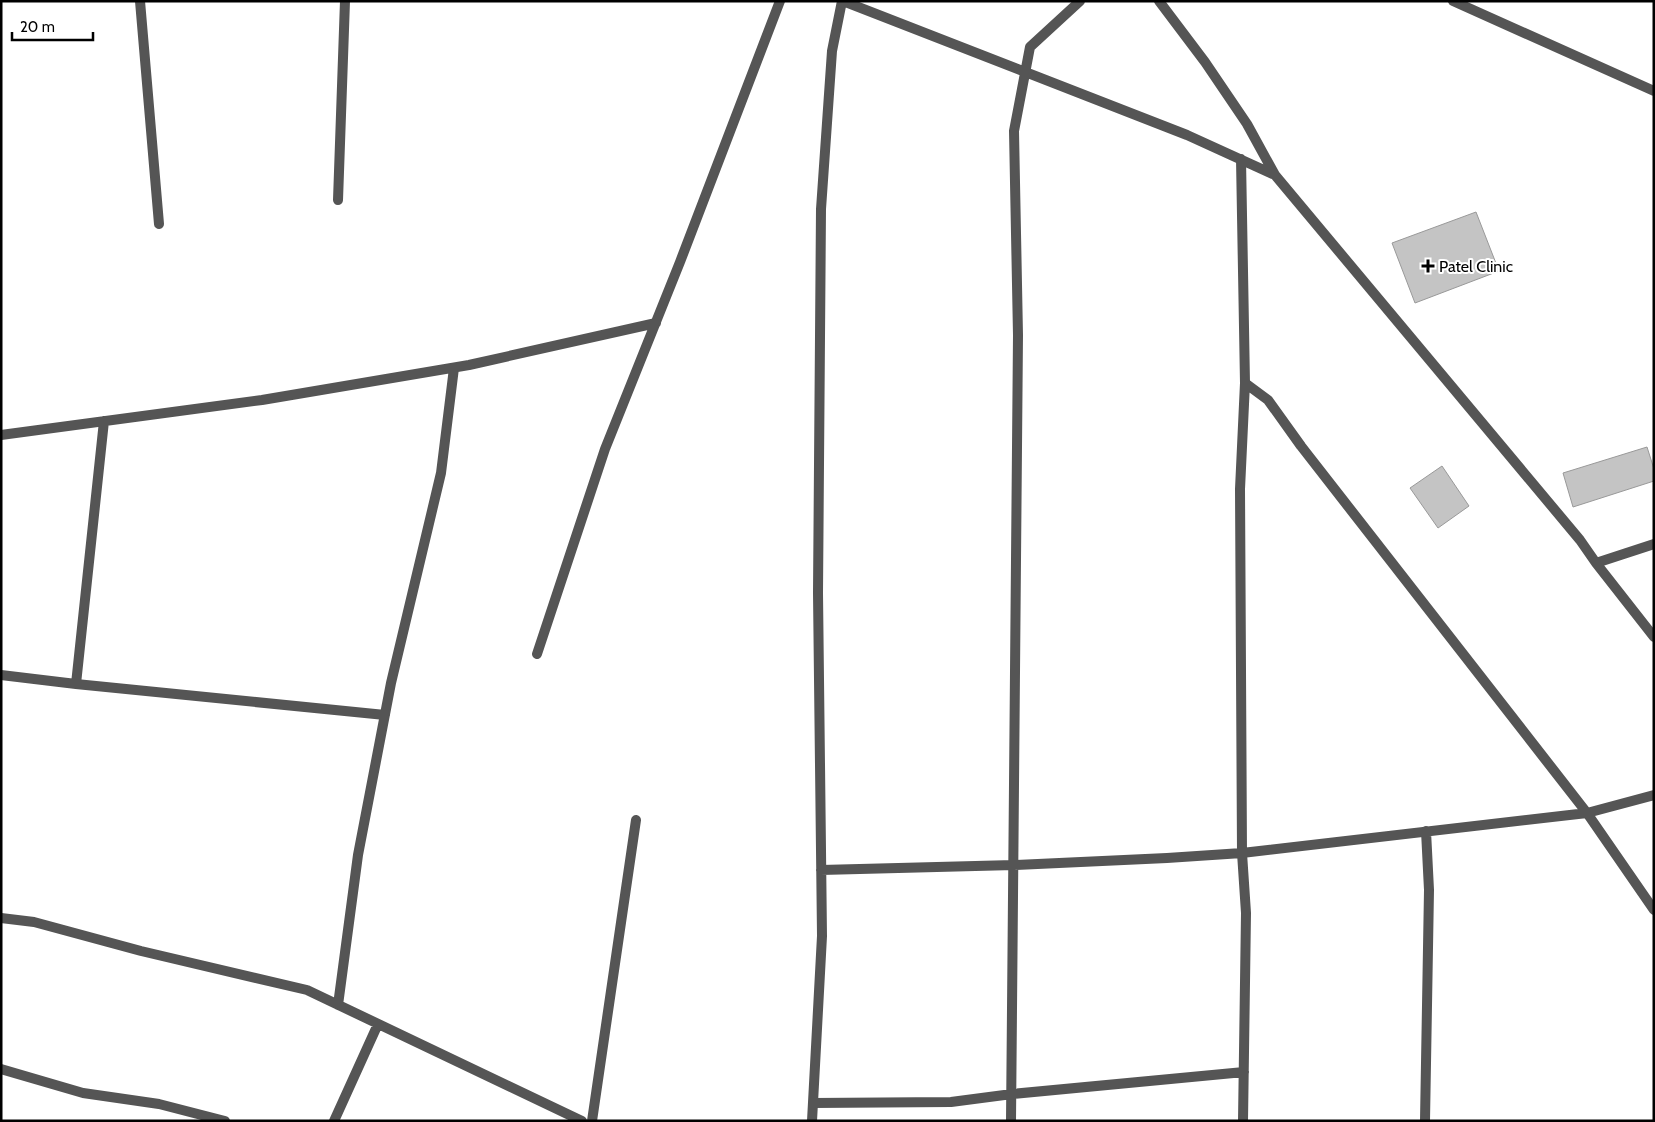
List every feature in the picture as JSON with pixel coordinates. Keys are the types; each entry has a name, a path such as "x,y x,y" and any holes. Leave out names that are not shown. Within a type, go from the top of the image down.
{"street":[{"path":"140,1 159,224"},
{"path":"338,200 345,1"},
{"path":"537,654 605,449 656,323 780,1"},
{"path":"812,1121 822,936 818,593 821,210 832,51 842,1 1187,135 1275,175"},
{"path":"1012,1121 1018,335 1014,131 1030,47 1080,1"},
{"path":"1159,1 1206,62 1246,124 1275,175 1580,540 1654,637"},
{"path":"1452,1 1654,91"},
{"path":"1241,159 1245,383 1240,490 1242,853 1246,913 1243,1121"},
{"path":"1,436 262,400 454,368 656,323"},
{"path":"338,1004 358,854 390,683 441,474 454,368"},
{"path":"1245,383 1268,400 1307,453 1587,813 1654,910"},
{"path":"76,684 104,421"},
{"path":"1596,563 1654,544"},
{"path":"1,675 385,716"},
{"path":"821,870 1014,865 1242,853 1587,813 1654,795"},
{"path":"592,1121 636,820"},
{"path":"1425,1121 1429,890 1426,832"},
{"path":"1,918 34,922 307,990 582,1121"},
{"path":"334,1121 378,1024"},
{"path":"1,1069 83,1093 159,1104 225,1121"},
{"path":"813,1103 951,1102 1012,1094 1244,1072"}],"building":[{"path":"1476,212 1499,271 1415,303 1392,243"},
{"path":"1647,447 1654,469 1654,481 1573,507 1563,473"},
{"path":"1442,466 1469,506 1438,528 1410,488"}],"place":[{"name":"Patel Clinic","path":"1428,266"}]}
